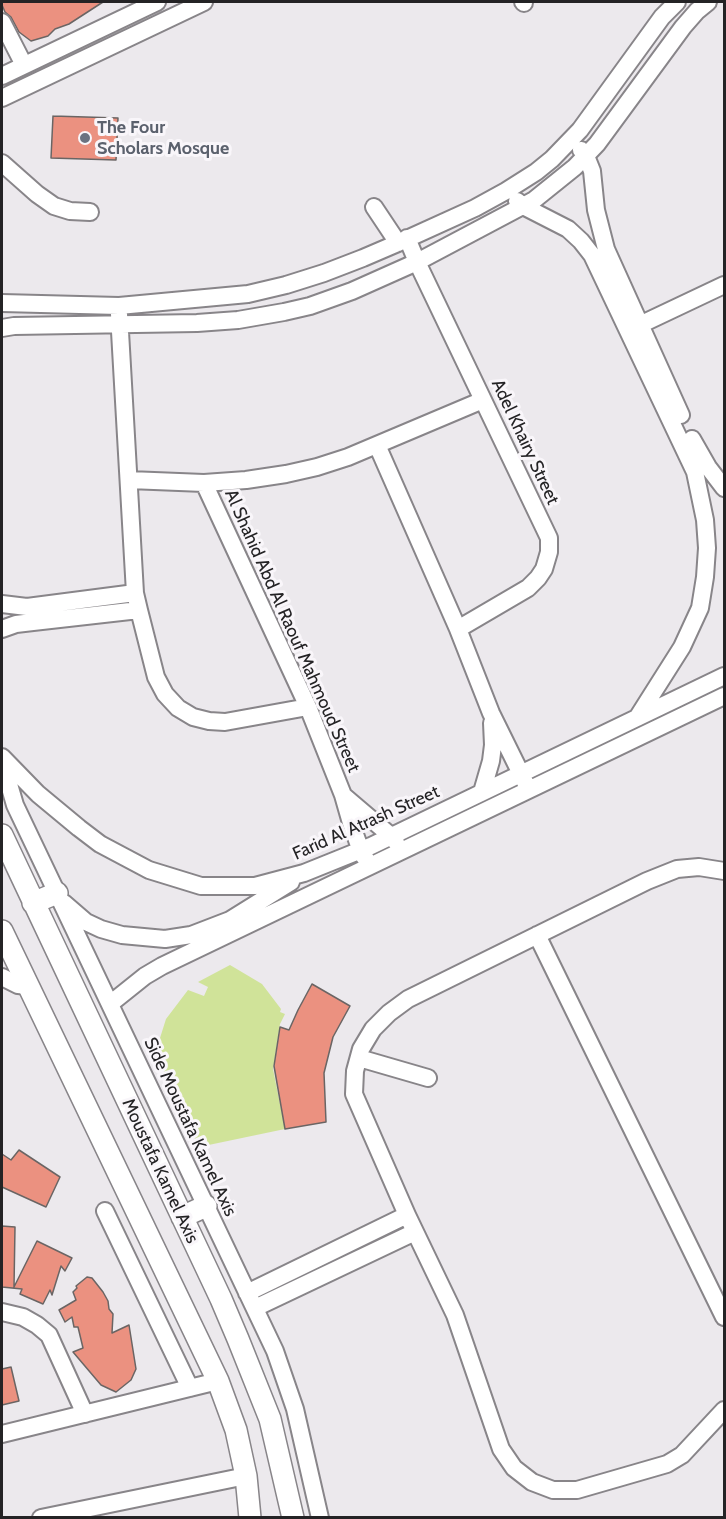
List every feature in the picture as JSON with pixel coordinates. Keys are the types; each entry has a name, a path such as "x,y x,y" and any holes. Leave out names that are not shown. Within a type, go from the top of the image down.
{"main road":[{"name":"Moustafa Kamel Axis","path":"2,835 238,1339 270,1419 293,1518"},
{"path":"33,903 59,896"},
{"name":"Moustafa Kamel Axis","path":"2,931 218,1381 236,1430 246,1476 250,1518"},
{"path":"182,1217 206,1206"}],"street":[{"path":"3,71 24,65 157,2"},
{"path":"2,98 204,2"},
{"path":"2,303 119,306 248,294 324,273 475,208 536,172 573,138 662,17 676,2"},
{"path":"2,328 238,320 310,306 352,291 417,261 534,200 575,167 597,144 682,27 708,2"},
{"path":"2,22 24,65"},
{"path":"573,138 586,156 592,171 599,252 693,453 705,520 707,548 700,608 682,647 637,718"},
{"path":"2,163 54,206 70,211 90,212"},
{"path":"506,191 523,206 568,229 581,241 599,252"},
{"name":"Adel Khairy Street","path":"374,207 403,240 417,261 549,538 549,552 544,569 538,578 528,588 458,629"},
{"path":"634,328 724,285"},
{"path":"119,306 135,593 156,677 165,694 178,708 193,717 209,721 225,722 308,707"},
{"path":"129,480 204,483 286,474 327,463 377,445 483,400"},
{"path":"377,445 458,629 491,713 529,790"},
{"path":"693,453 708,467 724,488"},
{"name":"Al Shahid Abd Al Raouf Mahmoud Street","path":"204,483 308,707 343,795 361,850 365,858 375,864"},
{"path":"2,604 27,607 135,593"},
{"path":"2,629 16,624 138,610"},
{"name":"Farid Al Atrash Street","path":"2,759 38,794 100,844 149,870 201,886 255,886 304,873 361,850 724,676"},
{"path":"110,1004 145,976 162,966 724,696"},
{"path":"482,792 493,745 491,713"},
{"name":"Side Moustafa Kamel Axis","path":"2,759 15,804 274,1351 295,1409 320,1518"},
{"name":"Al Shahid Abd Al Raouf Mahmoud Street","path":"343,795 391,836"},
{"path":"391,836 397,847 395,854"},
{"path":"724,872 699,867 677,870 647,881 408,999 373,1029 361,1049 355,1071 354,1094 407,1215 455,1315 501,1449 514,1468 532,1482 554,1490 577,1490 667,1464 682,1455 724,1410"},
{"path":"59,896 92,926 122,935 165,939 191,935 230,920 304,873"},
{"path":"537,935 724,1317"},
{"path":"2,977 18,985 28,986"},
{"path":"359,1058 428,1078"},
{"path":"105,1211 190,1388"},
{"path":"247,1293 407,1215"},
{"path":"255,1308 415,1232"},
{"path":"2,1312 23,1317 49,1335 85,1414"},
{"path":"2,1434 218,1381"},
{"path":"44,1517 246,1476"}],"green space":[{"path":"230,965 262,984 281,1009 280,1012 285,1014 280,1024 273,1069 285,1129 199,1147 161,1065 160,1038 166,1019 188,990 204,996 208,987 198,982"}],"building":[{"path":"2,2 103,2 69,24 55,29 48,36 31,41 19,32 11,17 5,12"},
{"name":"The Four Scholars Mosque","path":"53,116 118,118 116,160 51,158"},
{"path":"312,984 350,1006 333,1037 324,1073 326,1122 285,1129 274,1066 280,1027 289,1030"},
{"path":"19,1150 60,1177 46,1207 2,1187 2,1154 11,1160"},
{"path":"2,1226 15,1227 14,1287 37,1241 72,1258 65,1271 61,1266 52,1295 50,1290 43,1304 20,1294 22,1289 2,1287"},
{"path":"87,1277 92,1278 108,1301 109,1309 113,1314 112,1333 129,1325 136,1369 131,1380 116,1392 101,1385 73,1352 83,1348 78,1327 74,1327 72,1317 65,1322 59,1310 76,1300 73,1292 76,1286"},
{"path":"11,1367 19,1401 2,1405 2,1369"}],"place":[{"name":"The Four Scholars Mosque","path":"85,138"}]}
